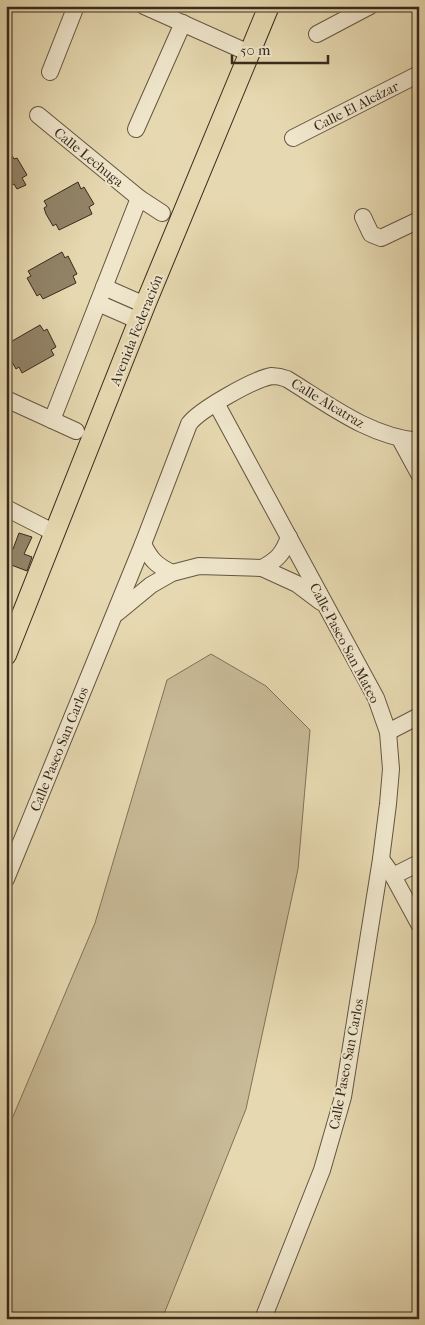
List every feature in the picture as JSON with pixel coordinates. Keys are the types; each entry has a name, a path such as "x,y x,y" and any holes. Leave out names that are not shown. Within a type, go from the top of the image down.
{"main road":[{"name":"Avenida Federación","path":"6,655 142,313 269,6"}],"street":[{"path":"50,72 76,6"},
{"path":"144,6 249,53"},
{"path":"317,34 370,6"},
{"path":"136,129 183,24"},
{"name":"Calle El Alcázar","path":"293,138 419,74"},
{"name":"Calle Lechuga","path":"38,115 139,198 162,213"},
{"path":"52,420 139,198"},
{"path":"363,217 371,234 381,238 419,220"},
{"path":"104,287 142,313"},
{"path":"98,304 142,313"},
{"name":"Calle Alcatraz","path":"189,424 198,414 216,403 262,379 278,376 287,379 376,431 400,439 419,441"},
{"path":"6,399 76,431"},
{"name":"Calle Paseo San Mateo","path":"216,403 376,698 388,732 391,769 382,859"},
{"name":"Calle Paseo San Carlos","path":"6,879 143,544 189,424"},
{"path":"400,439 419,474"},
{"path":"6,508 55,533"},
{"path":"262,568 274,561 284,549 289,537"},
{"path":"143,544 157,566 172,573"},
{"name":"Calle Paseo San Carlos","path":"112,618 151,585 172,573 199,566 262,568 297,584 326,607"},
{"path":"388,732 419,716"},
{"path":"382,859 419,924"},
{"name":"Calle Paseo San Carlos","path":"263,1319 322,1170 343,1097 382,859"},
{"path":"393,876 419,863"}],"shaded area":[{"path":"211,654 266,686 310,730 298,869 246,1109 162,1319 6,1319 6,1133 95,923 167,680"}],"building":[{"path":"6,145 14,159 17,158 27,175 22,178 26,185 17,189 14,184 6,188"},
{"path":"78,182 81,189 84,187 94,204 89,207 92,214 59,230 56,224 53,226 46,214 44,208 47,206 44,201"},
{"path":"62,252 65,258 68,256 77,274 73,276 76,283 43,299 40,294 37,296 27,278 31,276 28,271"},
{"path":"40,325 44,331 47,329 56,347 51,350 54,355 22,373 19,367 16,369 6,351 10,349 7,344"},
{"path":"19,533 32,537 24,554 32,557 27,571 6,563 6,547 13,549"}]}
